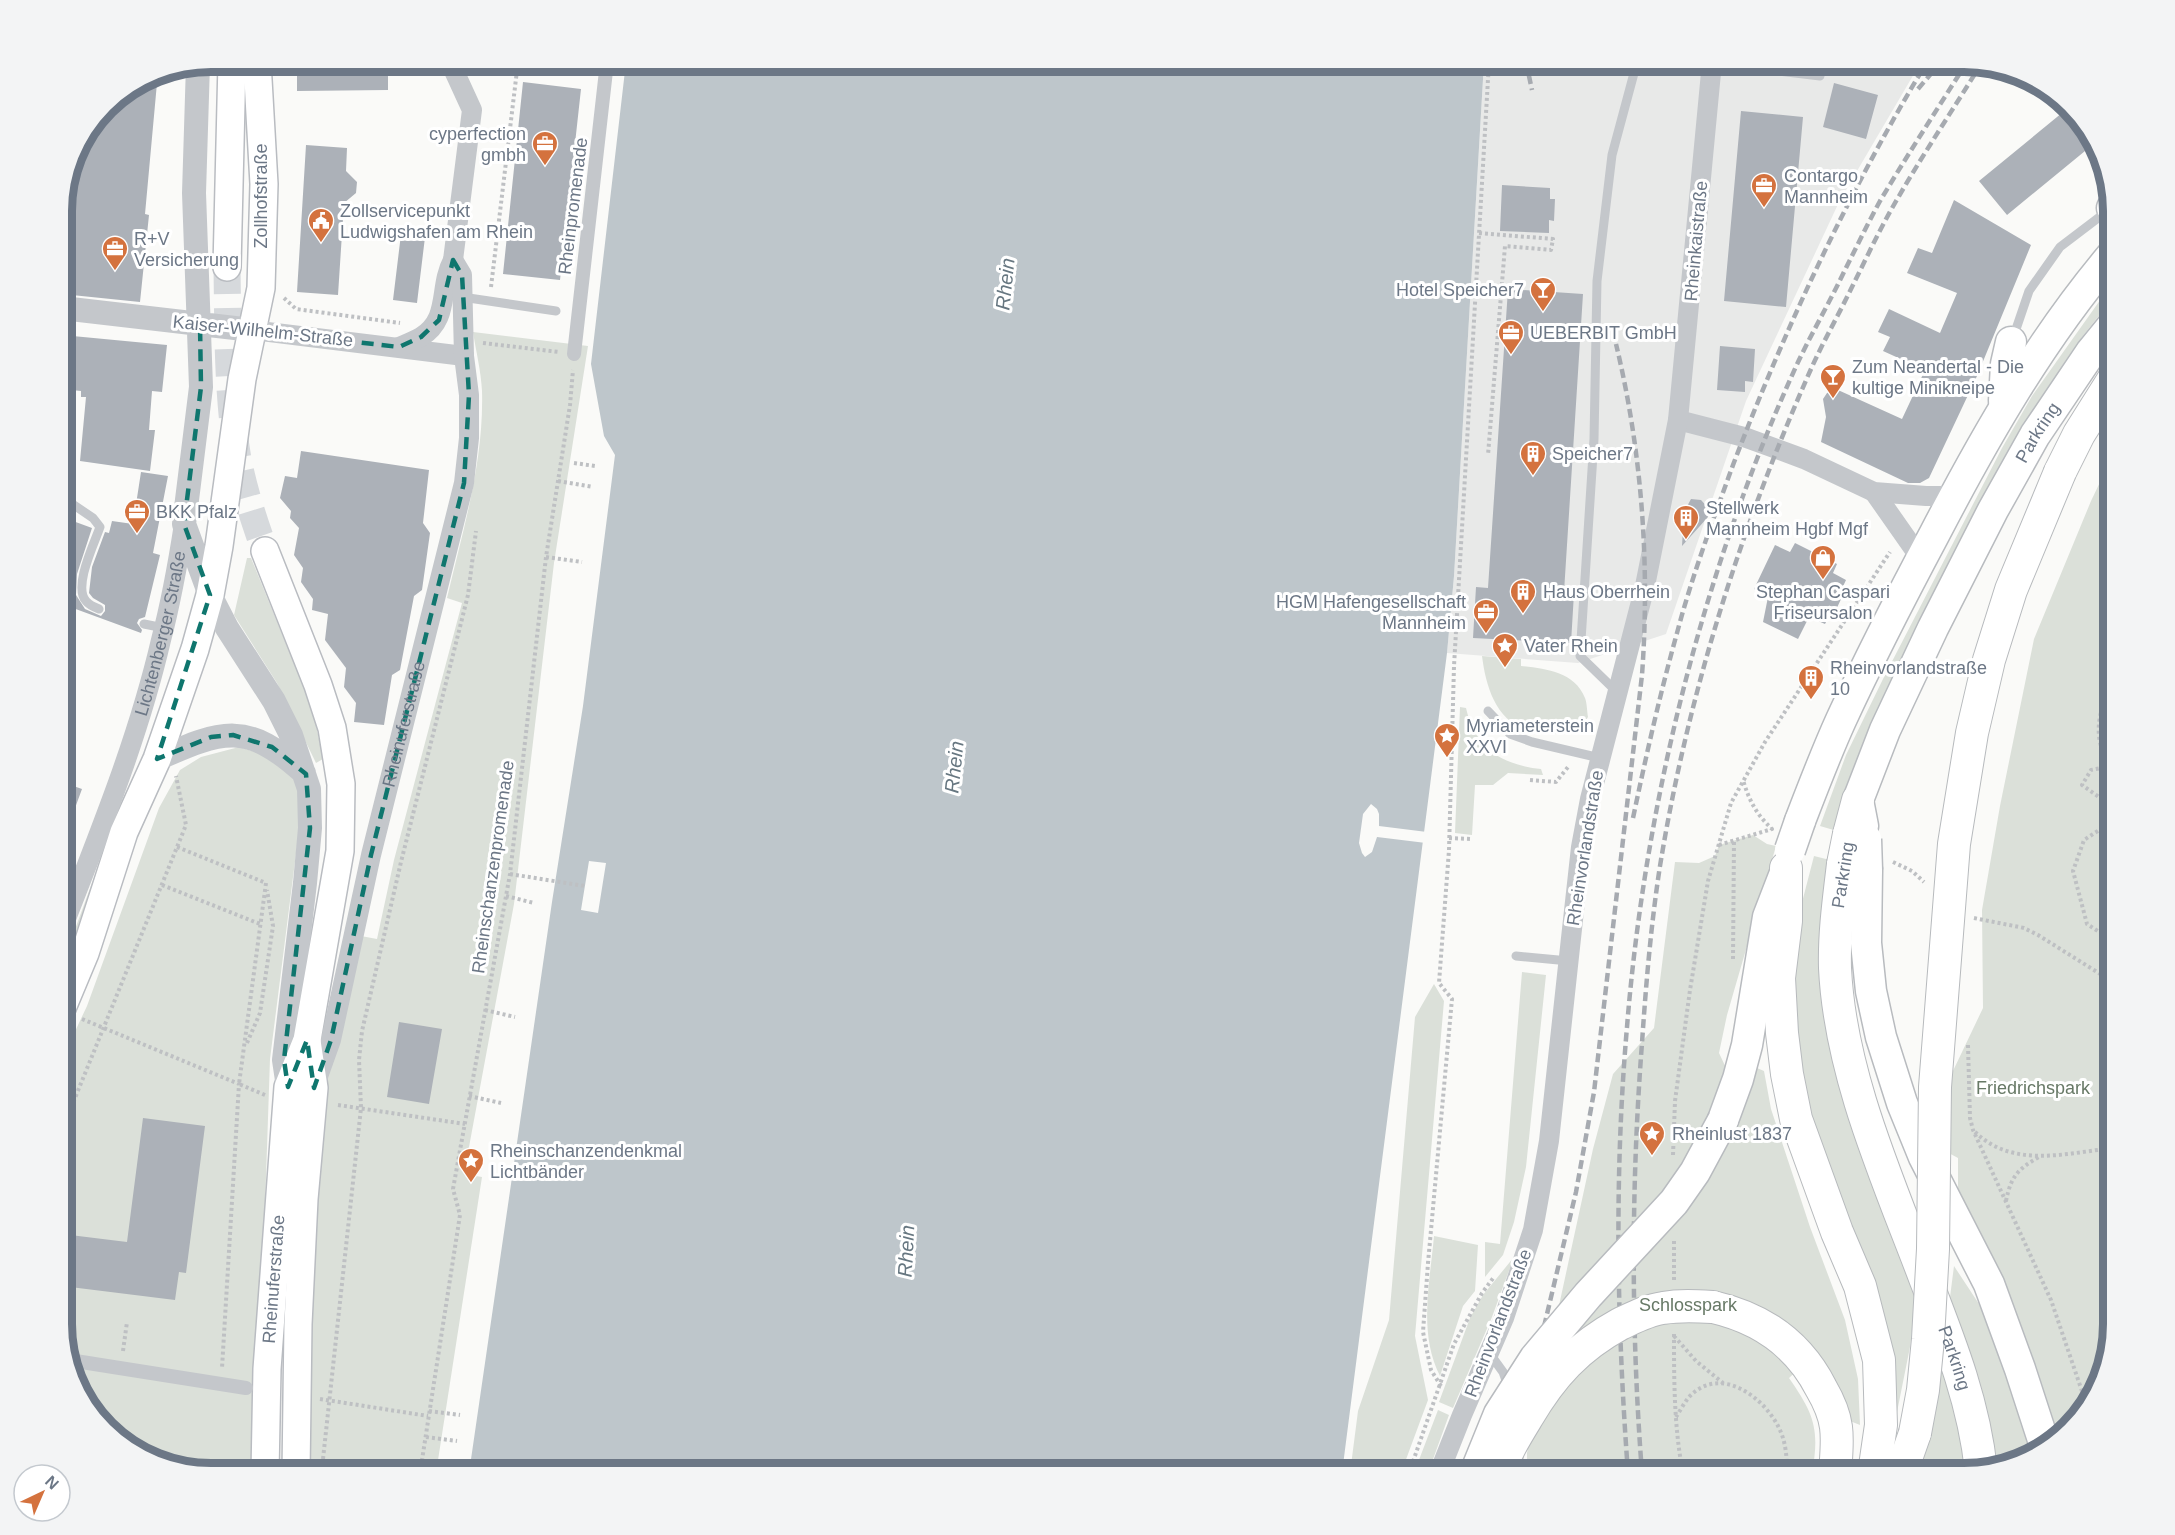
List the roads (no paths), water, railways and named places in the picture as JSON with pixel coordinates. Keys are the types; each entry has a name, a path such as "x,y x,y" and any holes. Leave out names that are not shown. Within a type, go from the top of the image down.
{"highway":[{"path":"1904,1463 1915,1433 1923,1390 1928,1339 1933,1249 1935,1087 1944,957 1954,844 1972,733 1989,660 2029,545 2060,472 2079,434 2103,397"},
{"name":"Parkring","path":"1858,801 1862,853 1836,927 1835,969 1842,1021 1851,1065 1870,1132 1963,1384 1970,1407 1980,1462"},
{"path":"1788,859 1786,921 1779,978 1787,1074 1796,1119 1860,1286 1879,1360 1881,1425 1875,1463"},
{"path":"1504,1463 1515,1438 1542,1393 1564,1365 1597,1337 1631,1319 1660,1308 1686,1305 1713,1307 1758,1322 1778,1334 1798,1352 1813,1371 1832,1410 1837,1442 1836,1463"}],"main road":[{"path":"227,267 232,72"},
{"name":"Zollhofstraße","path":"166,764 210,595 242,379 261,288 264,184 258,72"},
{"path":"1479,1463 1498,1414 1535,1358 1588,1295 1674,1202 1695,1172 1723,1120 1747,1045 1768,916 1800,821 1841,720 1921,559 2003,410 2027,369 2076,299 2103,267"},
{"name":"Parkring","path":"1858,801 1885,730 1933,628 1993,510 2035,435 2091,352 2103,338"},
{"path":"2003,410 2006,364 2011,342"},
{"name":"Rheinuferstraße","path":"265,551 326,707 337,750 341,784 340,851 307,1040 289,1090 267,1369 265,1463"},
{"path":"72,998 124,832 166,764"},
{"path":"1862,853 1866,943 1871,991 1881,1037 1902,1103 1924,1157 1989,1284 2043,1439"},
{"name":"Rheinuferstraße","path":"289,1090 304,1199 299,1301 296,1463"}],"street":[{"path":"399,347 421,337 439,320 447,272 453,260 472,110 455,72"},
{"name":"Rheinpromenade","path":"574,354 607,72"},
{"name":"Rheinkaistraße","path":"1678,420 1711,72"},
{"path":"198,73 194,193 200,324"},
{"name":"Rheinuferstraße","path":"289,1090 332,1040 371,855 464,483 469,438 472,354 462,297 462,275 453,260"},
{"name":"Kaiser-Wilhelm-Straße","path":"72,309 472,354"},
{"name":"Lichtenberger Straße","path":"72,903 125,763 164,628 184,524 201,387 200,324"},
{"path":"1678,420 1744,437 1804,459 1874,492 1954,496"},
{"name":"Rheinvorlandstraße","path":"1444,1463 1462,1415 1490,1354 1520,1275 1533,1230 1550,1141 1590,756 1616,691 1645,586 1678,420"},
{"path":"1874,492 1921,559"},
{"name":"Rheinuferstraße","path":"184,524 210,595 227,628 274,701 291,735 306,774 309,789 310,828 284,1060 289,1090"},
{"path":"166,764 211,737 233,735 253,738 272,747 306,774"},
{"path":"77,1361 246,1388"}],"lane":[{"path":"1616,691 1580,656 1594,439 1597,281 1612,155 1634,72"},
{"path":"1789,72 1820,76"},
{"path":"2011,342 2029,291 2060,247 2103,214"},
{"path":"462,297 556,311"},
{"path":"72,504 93,518 100,527 81,584 82,595 87,603 99,609"},
{"path":"144,624 164,628"},
{"path":"1488,711 1510,734 1532,742 1590,756"},
{"path":"1516,957 1569,961"},
{"path":"1490,1354 1503,1372 1509,1390 1506,1419"}],"water":[{"name":"Rhein","path":"625,72 1483,72 1454,576 1447,653 1343,1463 470,1463 552,902 583,706 615,455 604,436 591,364"}],"tunnel":[{"path":"227,267 229,363 234,435 243,482 265,551"}],"railway":[{"path":"1528,72 1532,90"},
{"path":"1633,818 1659,702 1683,612 1703,548 1753,413 1821,259 1872,159 1921,72"},
{"path":"1918,89 1932,72"},
{"path":"1627,1463 1621,1362 1618,1250 1620,1139 1627,1027 1648,857 1664,771 1684,686 1735,519 1765,439 1799,360 1880,201 1961,72"},
{"path":"1641,1463 1634,1312 1634,1205 1638,1097 1651,932 1660,866 1686,738 1720,612 1740,550 1811,369 1891,210 1976,73"},
{"path":"1520,1463 1533,1373 1576,1192 1594,1092 1642,675 1645,592 1642,509 1632,426 1616,344"}],"place":[{"name":"cyperfection gmbh","path":"545,167"},
{"name":"Contargo Mannheim","path":"1764,209"},
{"name":"Zollservicepunkt Ludwigshafen am Rhein","path":"321,244"},
{"name":"R+V Versicherung","path":"115,272"},
{"name":"Hotel Speicher7","path":"1543,313"},
{"name":"UEBERBIT GmbH","path":"1511,356"},
{"name":"Zum Neandertal - Die kultige Minikneipe","path":"1833,400"},
{"name":"Speicher7","path":"1533,477"},
{"name":"BKK Pfalz","path":"137,535"},
{"name":"Stellwerk Mannheim Hgbf Mgf","path":"1686,541"},
{"name":"Stephan Caspari Friseursalon","path":"1823,581"},
{"name":"Haus Oberrhein","path":"1523,615"},
{"name":"HGM Hafengesellschaft Mannheim","path":"1486,635"},
{"name":"Vater Rhein","path":"1505,669"},
{"name":"Rheinvorlandstraße 10","path":"1811,701"},
{"name":"Myriameterstein XXVI","path":"1447,759"},
{"name":"Rheinlust 1837","path":"1652,1157"},
{"name":"Rheinschanzendenkmal Lichtbänder","path":"471,1184"}],"park label":[{"name":"Friedrichspark","path":"2033,1088"},
{"name":"Schlosspark","path":"1688,1305"}]}
